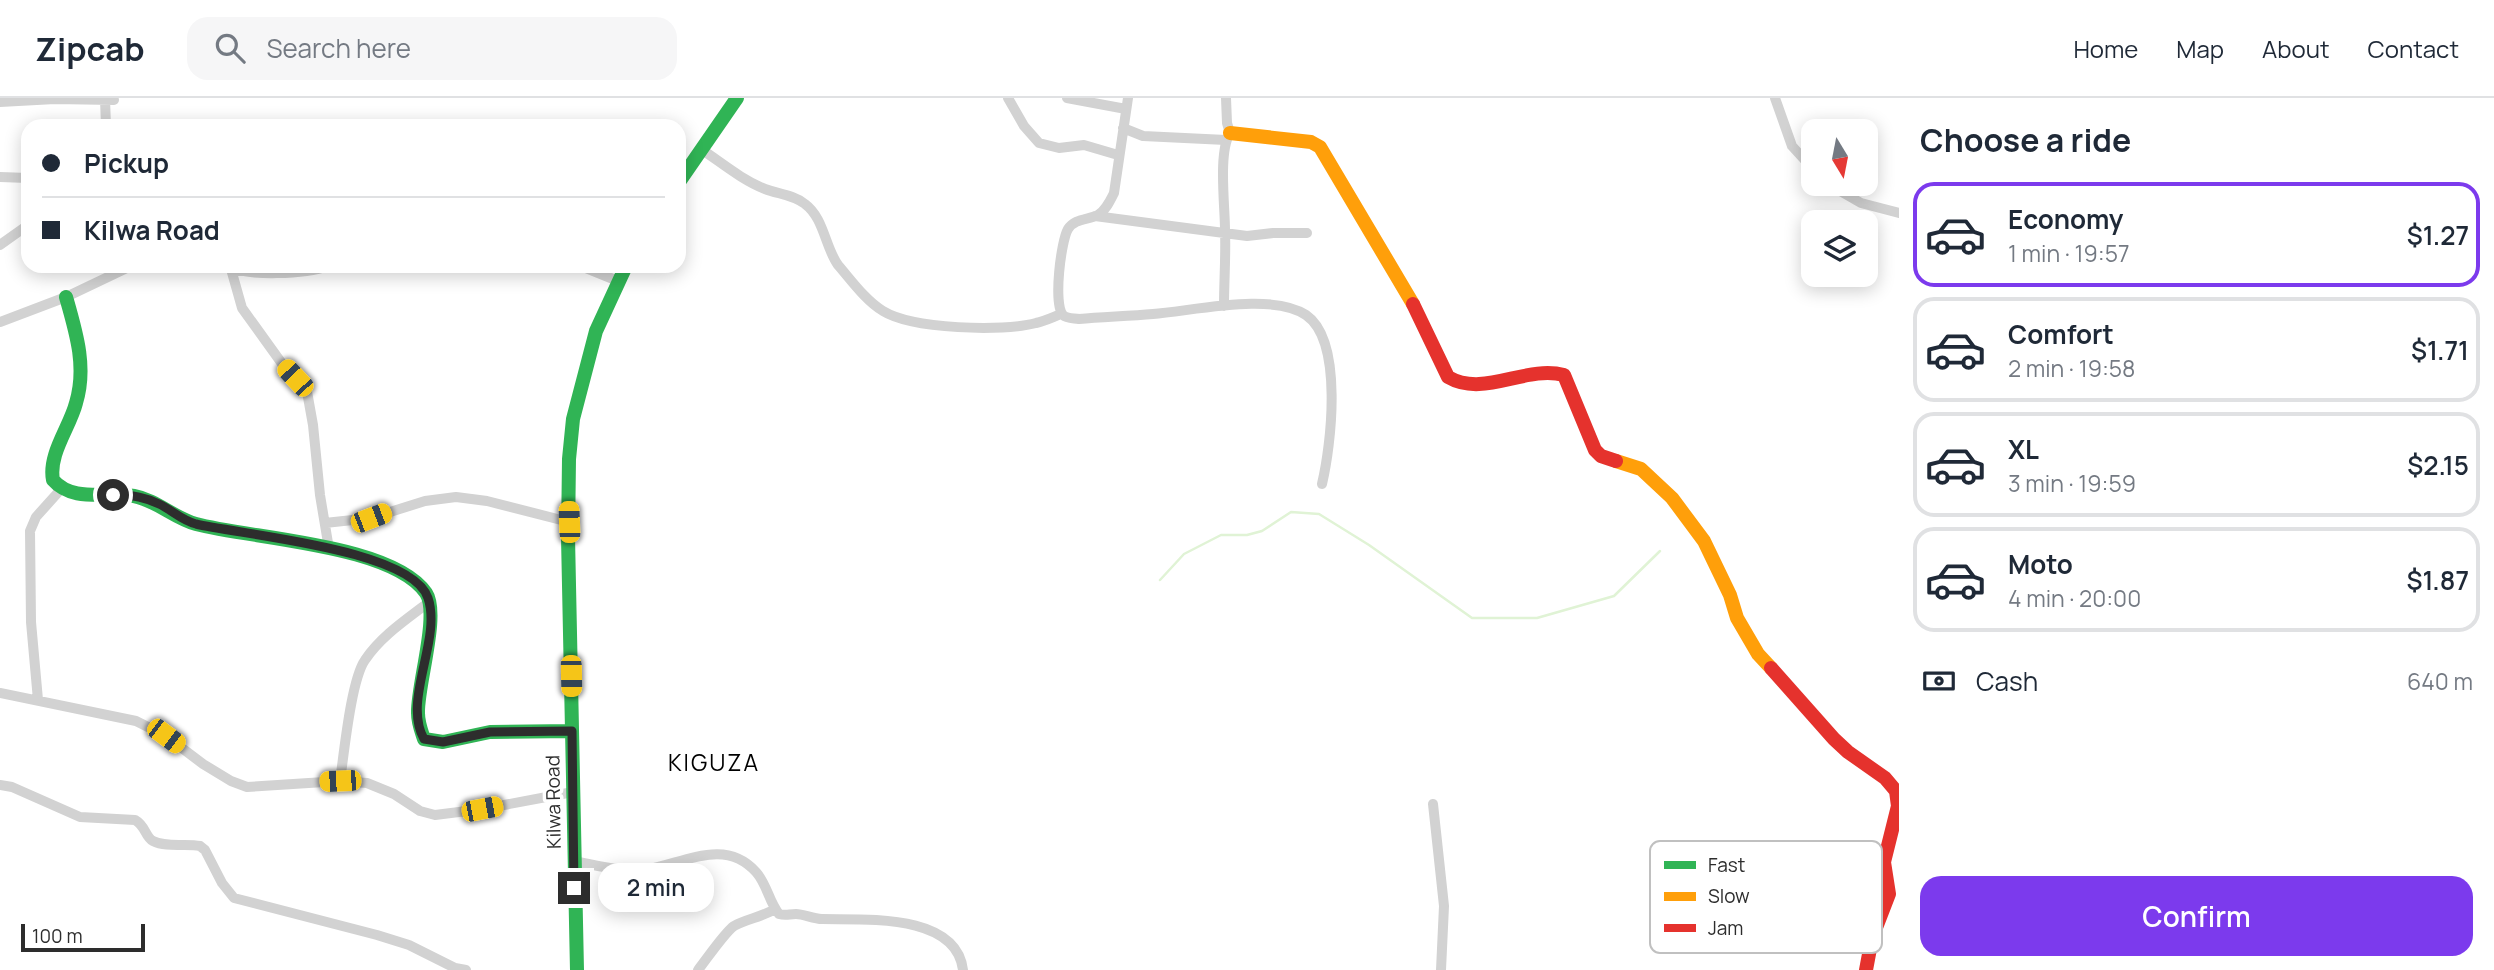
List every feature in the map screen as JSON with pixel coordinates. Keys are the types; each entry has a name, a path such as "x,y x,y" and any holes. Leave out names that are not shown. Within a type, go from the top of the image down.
{"main road":[{"path":"686,172 737,98"},
{"path":"1228,137 1311,142 1320,147 1391,262 1422,319 1448,377 1454,382 1468,386 1548,371 1564,375 1595,450 1601,456 1641,469 1672,498 1704,541 1730,595 1737,618 1758,654 1833,739 1898,789"},
{"name":"Kilwa Road","path":"577,970 567,487 573,419 596,331 622,273"},
{"path":"66,297 83,362 76,404 51,472 53,481 62,488 99,495 134,496 159,504 176,516 198,524 289,539 380,564 405,575 419,585 429,602 430,636 422,670 418,717 424,739 443,742 490,732 572,731"},
{"path":"1882,912 1889,894 1884,862 1899,800"}],"street":[{"path":"1008,98 1024,126 1039,143 1059,148 1084,145 1118,155"},
{"path":"1067,98 1127,104 1114,193 1108,206 1094,216 1069,227 1066,236 1060,270 1058,303 1061,314 1079,319 1271,304 1288,306 1308,316 1320,333 1328,356 1332,427 1322,484"},
{"path":"1224,306 1223,182 1228,137 1226,98"},
{"path":"1775,98 1793,146 1801,155"},
{"path":"0,102 110,99 107,119"},
{"path":"1124,128 1143,136 1228,137"},
{"path":"701,149 765,189 796,198 807,205 836,261 868,299 895,317 938,325 1003,327 1036,323 1061,314"},
{"path":"0,177 21,178"},
{"path":"1849,196 1861,203 1899,213"},
{"path":"1094,216 1247,236 1307,233"},
{"path":"0,245 21,230"},
{"path":"0,322 66,297 116,273"},
{"path":"230,273 242,308 283,365 306,386 329,549"},
{"path":"598,273 618,281"},
{"path":"37,701 31,622 30,531 36,517 62,488"},
{"path":"325,523 371,518 425,501 456,497 487,500 569,522"},
{"path":"340,781 357,676 364,660 429,602"},
{"path":"0,693 136,721 166,736 231,781 247,786 340,781 379,786 421,811 435,815 573,792"},
{"path":"0,785 80,817 135,820 142,824 148,837 155,842 200,846 234,898 409,945 455,968 466,970"},
{"path":"1433,804 1444,905 1441,968 1453,970"},
{"path":"573,861 618,869 643,870 693,856 722,853 745,863 756,872 779,914 801,915 813,919 880,920 935,932 956,948 963,970"},
{"path":"698,970 734,926 775,909"}],"waterway":[{"path":"1160,580 1184,554 1221,535 1247,535 1262,531 1291,512 1319,514 1369,545 1472,618 1537,618 1614,596 1660,551"}],"traffic: fast":[{"path":"686,172 737,98"},
{"path":"577,970 568,537 569,459 573,419 596,331 623,273"},
{"path":"66,297 79,350 80,376 76,403 56,451 52,470 53,480 61,487 80,494 134,496 196,524 353,554 384,564 409,577 426,593 430,603 431,617 418,713 424,739 443,742 490,732 572,731"}],"traffic: slow":[{"path":"1230,133 1311,142 1320,147 1413,304"},
{"path":"1616,461 1641,469 1672,498 1704,541 1730,595 1737,618 1758,654 1771,668"}],"traffic: jam":[{"path":"1413,304 1448,377 1462,383 1476,384 1534,374 1564,375 1595,450 1601,456 1616,461"},
{"path":"1771,668 1834,739 1885,778 1896,791 1898,806 1884,862 1889,894 1882,912"},
{"path":"1866,970 1869,953"}],"district":[{"name":"KIGUZA","path":"714,763"}],"route":[{"path":"113,495 124,494 147,499 186,521 289,539 348,554 380,564 405,575 419,585 429,602 430,636 422,670 418,717 424,739 443,742 490,732 572,731 574,888"}]}
